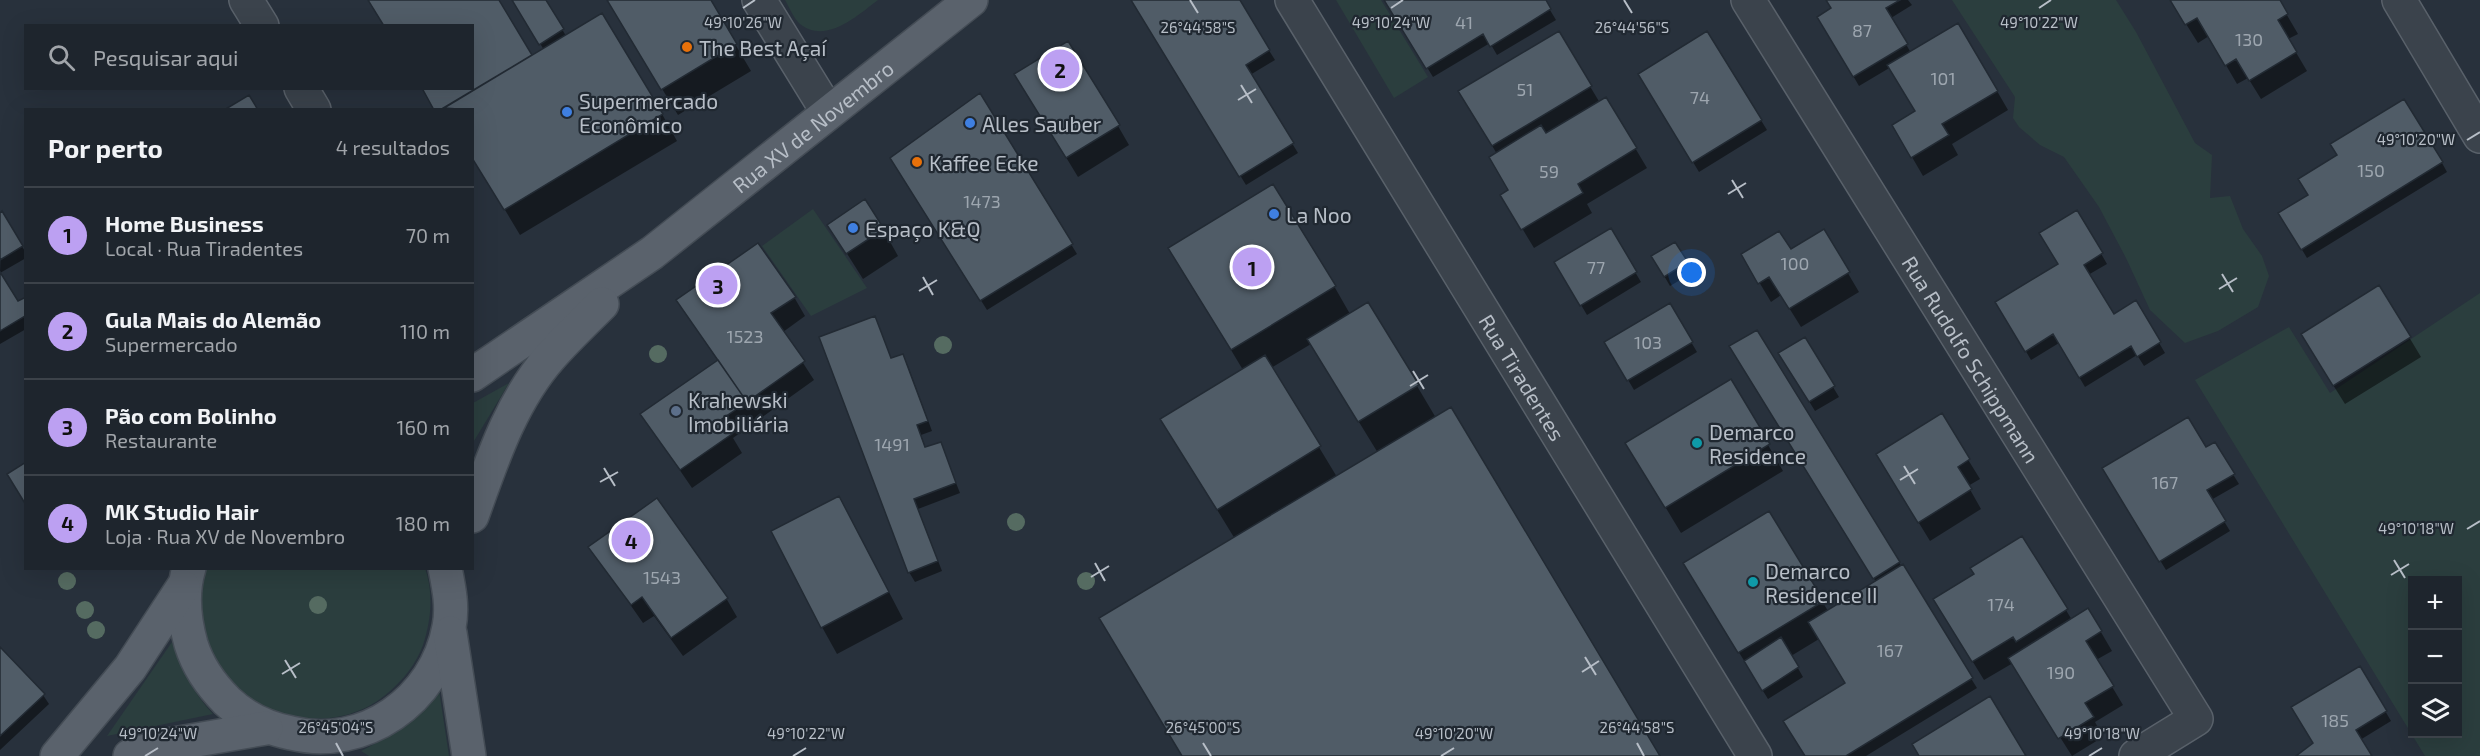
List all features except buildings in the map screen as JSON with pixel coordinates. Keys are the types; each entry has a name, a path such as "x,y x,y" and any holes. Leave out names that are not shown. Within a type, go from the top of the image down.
{"main road":[{"name":"Rua XV de Novembro","path":"474,371 652,253 971,0"},
{"name":"Rua XV de Novembro","path":"474,511 507,425 528,387 550,357 652,253"},
{"path":"451,577 450,626 469,756"},
{"path":"186,578 186,625 195,657 213,687 237,711 266,728 310,738 342,736 374,726 402,709 424,685 441,657 450,626"},
{"path":"57,756 130,668 186,578"},
{"path":"130,756 162,746 266,728"},
{"path":"310,738 340,756"}],"street":[{"path":"246,0 261,24"},
{"path":"759,0 828,112"},
{"name":"Rua Tiradentes","path":"1292,0 1755,756"},
{"name":"Rua Rudolfo Schippmann","path":"1748,0 2196,719 2136,756"},
{"path":"2399,0 2480,136"},
{"path":"302,90 313,108"}],"shaded area":[{"path":"785,0 878,0 841,26 820,31 810,30 800,24"},
{"path":"1336,0 1381,0 1428,77 1394,98"},
{"path":"1952,0 2116,0 2136,32 2195,143 2212,155 2210,198 2230,196 2243,229 2262,256 2269,276 2258,307 2218,331 2185,343 2150,310 2099,207 2064,157 2040,145 2019,127 2013,118 2015,97"},
{"path":"813,209 867,288 811,316 762,246"},
{"path":"2480,293 2480,756 2425,756 2414,738 2462,738 2462,576 2408,576 2408,728 2195,380 2289,327 2330,393"},
{"path":"509,383 474,441 474,402"},
{"path":"205,570 426,570 430,587 430,617 417,659 405,676 389,692 366,707 341,716 315,719 289,715 264,706 241,692 223,673 205,639 201,609"},
{"path":"172,642 189,681 213,714 107,736"},
{"path":"439,690 449,756 369,756 361,751 385,739 413,719"}],"place":[{"name":"The Best Açaí","path":"687,47"},
{"name":"Gula Mais do Alemão","path":"1060,69"},
{"name":"Supermercado Econômico","path":"567,112"},
{"name":"Alles Sauber","path":"970,123"},
{"name":"Kaffee Ecke","path":"917,162"},
{"name":"La Noo","path":"1274,214"},
{"name":"Espaço K&Q","path":"853,228"},
{"name":"Home Business","path":"1252,267"},
{"name":"Pão com Bolinho","path":"718,285"},
{"name":"Krahewski Imobiliária","path":"676,411"},
{"name":"Demarco Residence","path":"1697,443"},
{"name":"MK Studio Hair","path":"631,540"},
{"name":"Demarco Residence II","path":"1753,582"}]}
